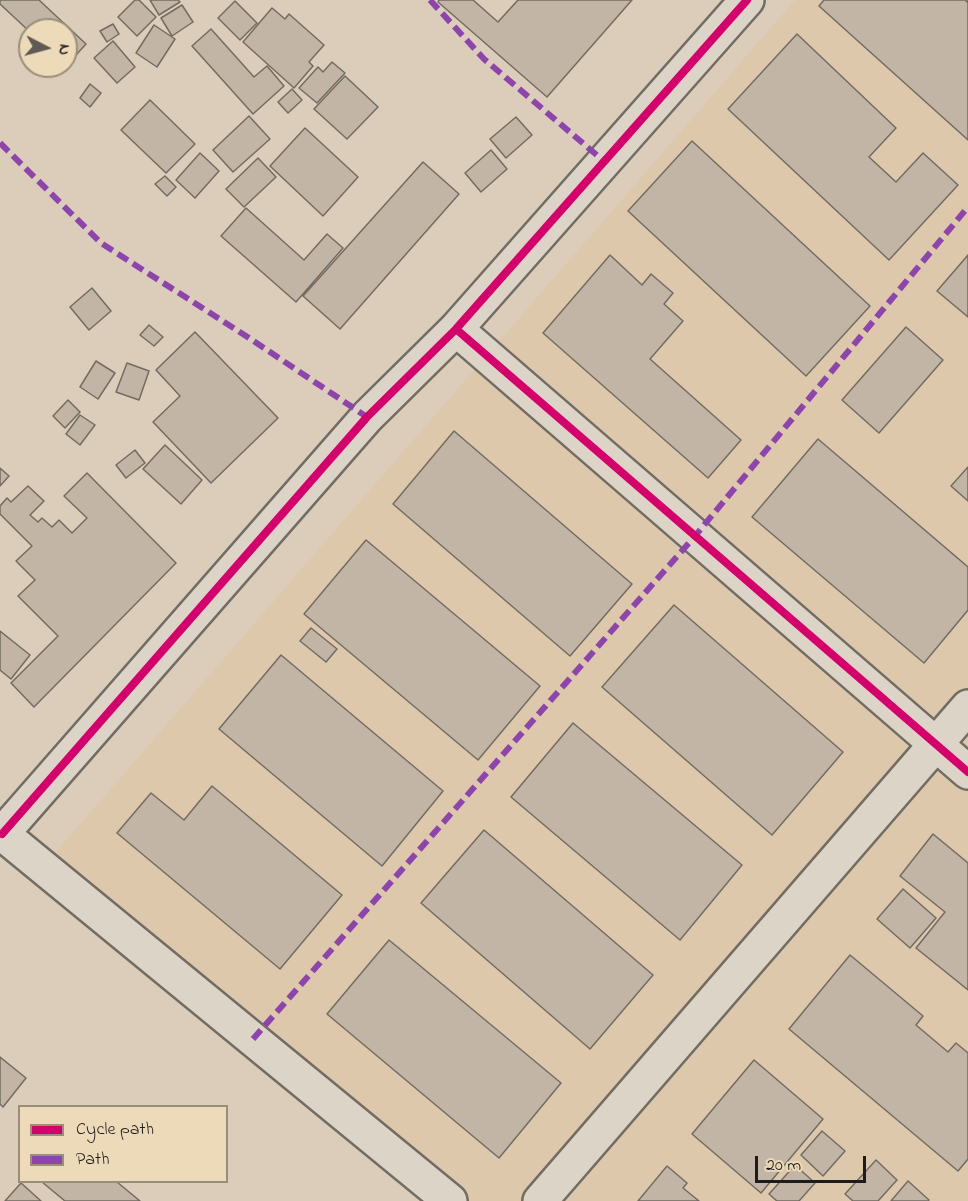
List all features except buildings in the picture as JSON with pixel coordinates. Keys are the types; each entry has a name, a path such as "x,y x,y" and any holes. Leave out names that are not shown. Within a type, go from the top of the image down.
{"street":[{"path":"450,1201 1,833 367,417 456,329 747,0"},
{"path":"456,329 968,772"},
{"path":"540,1201 968,707"}],"shaded area":[{"path":"795,0 968,0 968,1201 420,1201 30,882"}],"marked path":[{"path":"430,0 484,59 605,162"},
{"path":"0,143 101,243 367,417"},
{"path":"253,1039 695,536 968,207"}],"cycle path":[{"path":"2,834 367,417 456,329 747,0"},
{"path":"456,329 968,772"}]}
